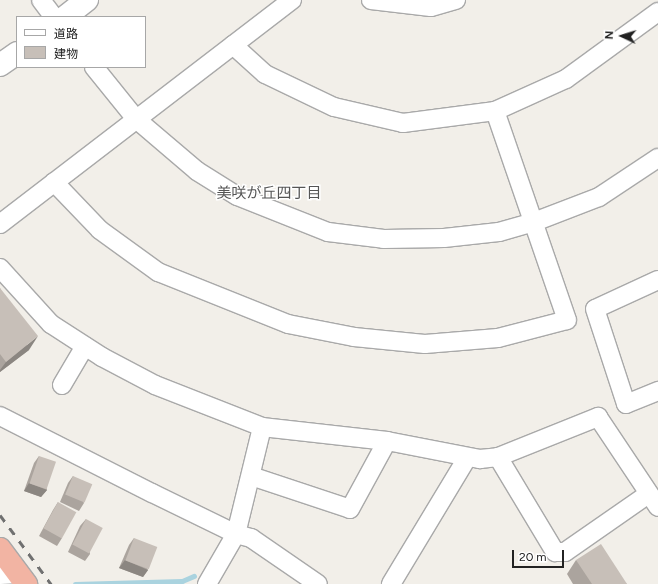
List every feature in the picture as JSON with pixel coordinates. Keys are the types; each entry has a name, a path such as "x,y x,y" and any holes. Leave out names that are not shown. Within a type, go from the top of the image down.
{"highway":[{"path":"0,549 15,577"}],"street":[{"path":"41,0 53,16"},
{"path":"66,16 87,0"},
{"path":"0,224 292,0"},
{"path":"370,0 431,7 456,0"},
{"path":"233,45 265,74 334,107 403,122 494,111 566,79 658,12"},
{"path":"0,65 16,54"},
{"path":"95,68 136,119 197,171 237,196 328,232 384,239 444,238 498,232 534,222 599,196 658,158"},
{"path":"54,182 100,230 158,272 288,324 354,337 425,344 498,338 567,320 494,111"},
{"path":"0,268 51,324 85,346 155,385 262,427 387,441 466,458 498,457 598,417 653,501 565,552 555,552 498,457"},
{"path":"658,280 595,309 626,404 658,391"},
{"path":"62,384 85,346"},
{"path":"0,416 236,534 251,538 318,584"},
{"path":"207,584 236,534 252,476 262,427"},
{"path":"252,476 350,509 387,441"},
{"path":"391,584 466,458"}],"building":[{"path":"0,288 38,336 6,362 0,354"},
{"path":"39,456 56,462 47,489 30,483"},
{"path":"73,476 92,484 85,503 65,494"},
{"path":"58,502 76,512 62,538 43,528"},
{"path":"86,519 103,528 89,554 72,545"},
{"path":"134,538 157,547 149,569 125,560"},
{"path":"601,544 627,584 592,584 576,560"}],"waterway":[{"path":"75,584 182,581 194,576"}],"railway":[{"path":"0,515 51,584"}],"district":[{"name":"美咲が丘四丁目","path":"269,194"}]}
